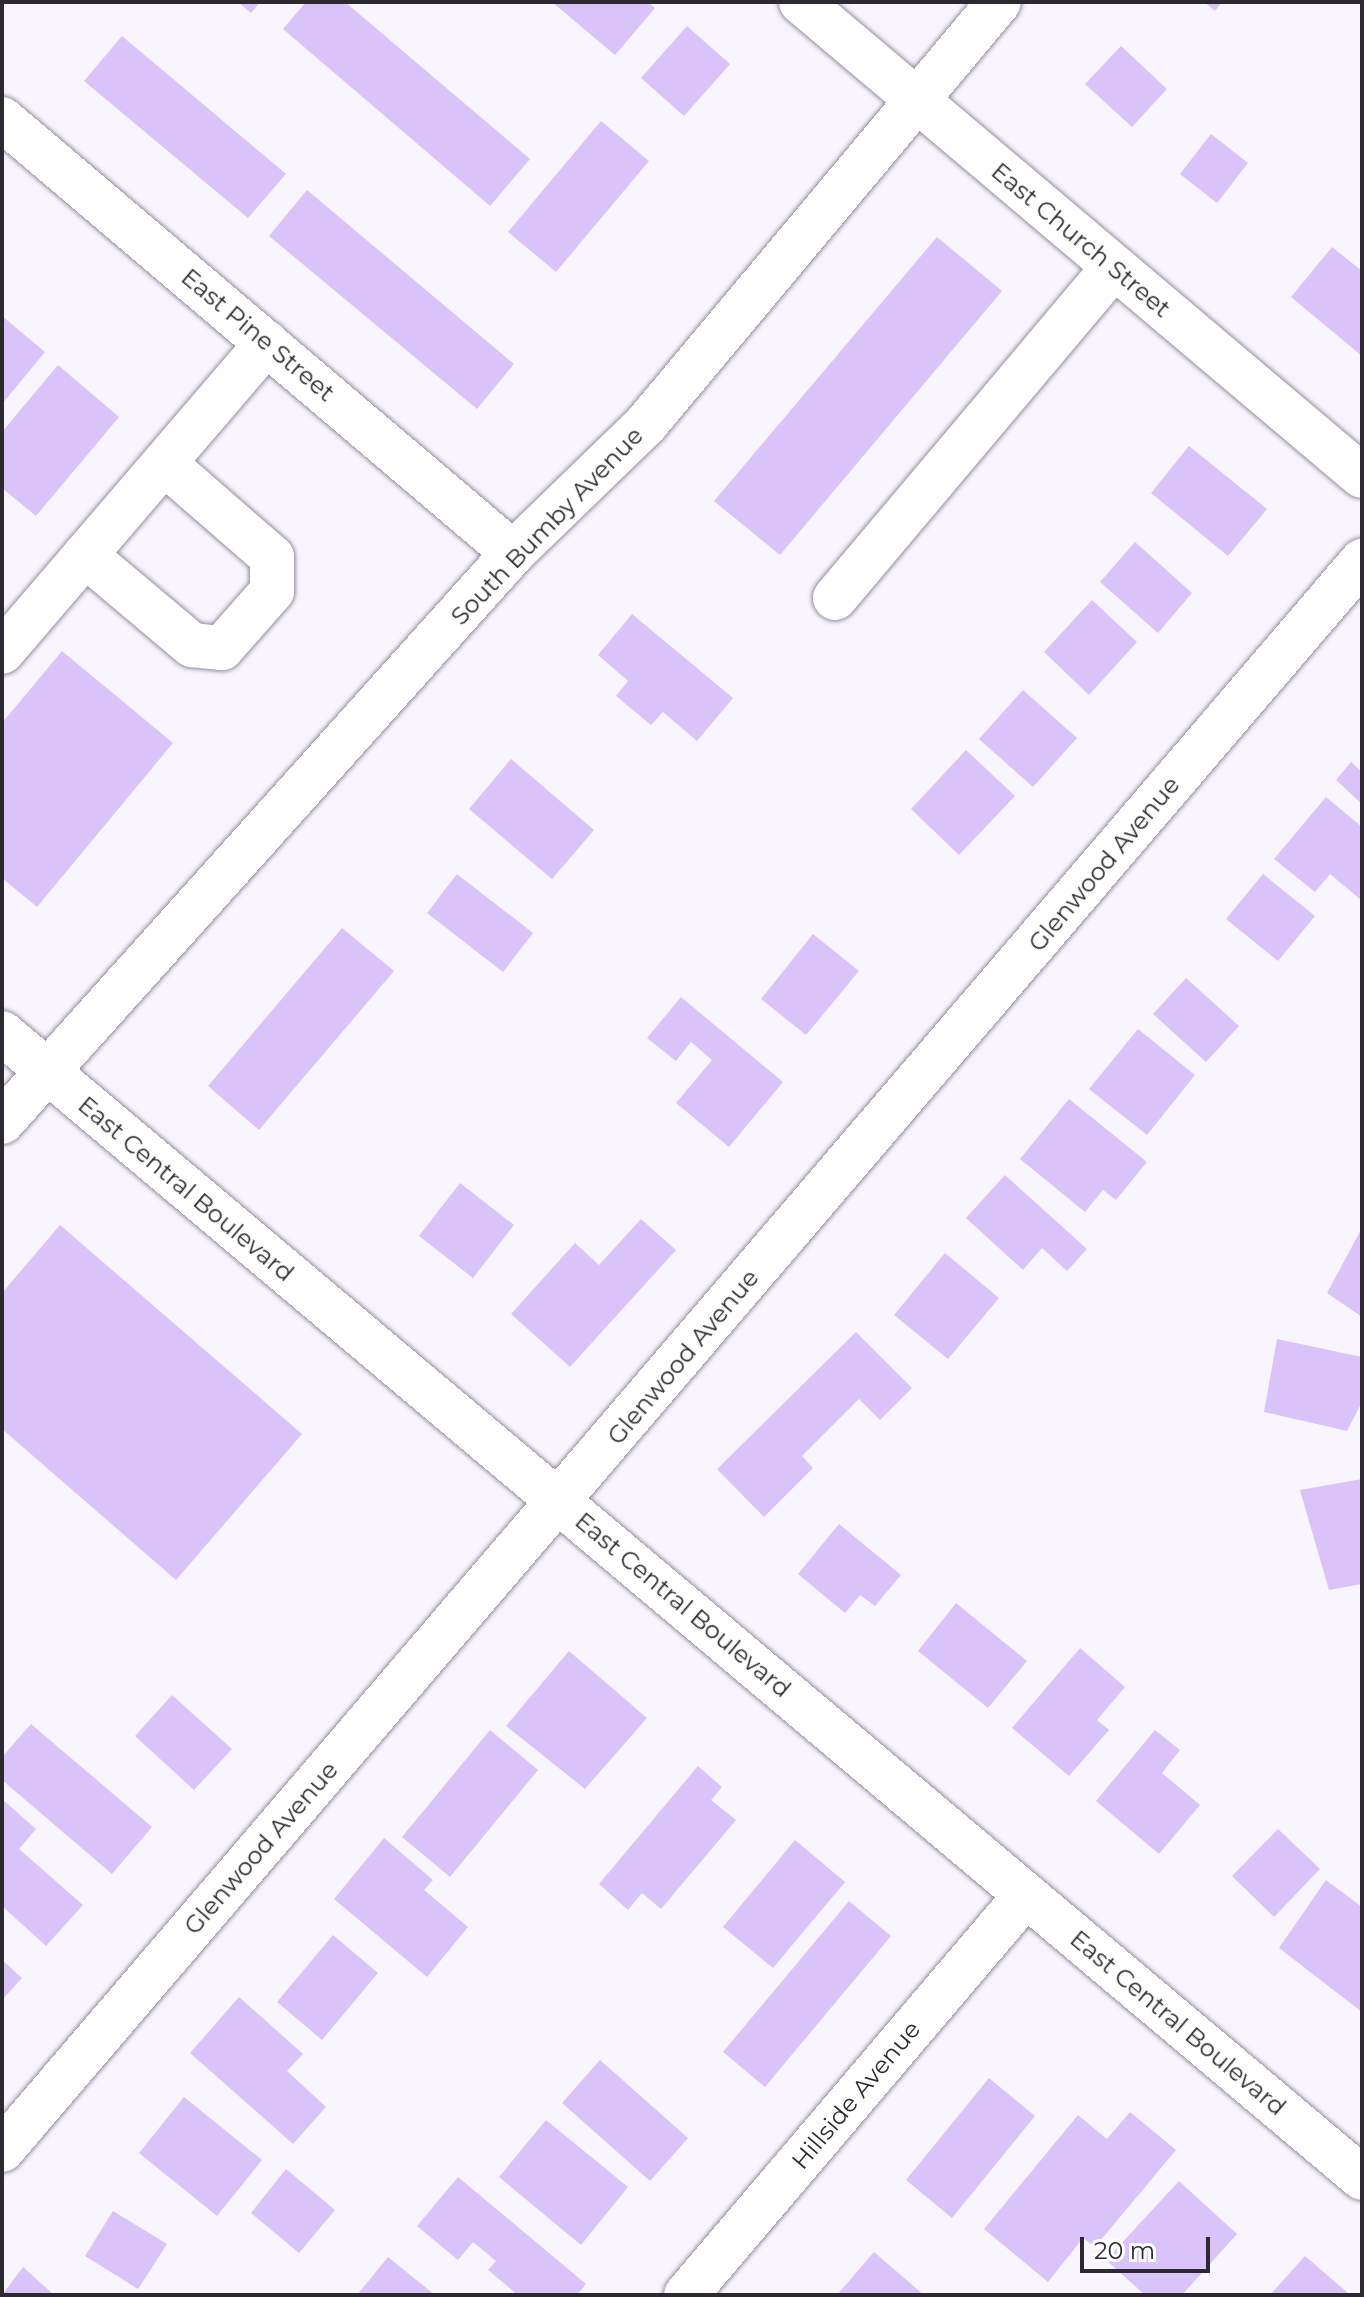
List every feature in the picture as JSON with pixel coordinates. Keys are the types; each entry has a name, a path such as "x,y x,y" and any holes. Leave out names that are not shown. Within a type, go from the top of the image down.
{"street":[{"name":"East Church Street","path":"801,2 1362,476"},
{"name":"South Bumby Avenue","path":"2,1122 45,1070 513,553 646,424 999,2"},
{"name":"East Pine Street","path":"2,119 513,553"},
{"path":"835,598 1114,267"},
{"path":"2,652 267,343"},
{"path":"85,555 192,645 222,648 262,603 272,591 272,557 164,463"},
{"name":"Glenwood Avenue","path":"2,2150 1362,561"},
{"name":"East Central Boulevard","path":"2,1033 1362,2178"},
{"name":"Hillside Avenue","path":"686,2295 1026,1895"}],"building":[{"path":"238,2 260,2 251,13"},
{"path":"306,2 345,2 530,159 490,206 283,29"},
{"path":"552,2 648,2 655,8 615,55"},
{"path":"1204,2 1222,2 1215,11"},
{"path":"687,26 730,64 684,116 641,78"},
{"path":"122,36 286,174 248,218 84,81"},
{"path":"1121,46 1167,89 1132,127 1085,84"},
{"path":"601,121 649,161 556,272 508,232"},
{"path":"1211,134 1248,163 1217,203 1180,174"},
{"path":"307,190 514,364 477,409 269,236"},
{"path":"937,237 1002,291 780,555 714,501"},
{"path":"1332,247 1362,271 1362,356 1291,297"},
{"path":"2,316 45,352 2,404"},
{"path":"58,365 119,417 36,516 2,488 2,432"},
{"path":"1189,446 1267,509 1228,556 1151,493"},
{"path":"1135,542 1192,593 1158,633 1100,582"},
{"path":"1092,600 1137,642 1089,695 1044,652"},
{"path":"632,614 733,698 697,741 663,712 651,725 616,696 628,681 598,655"},
{"path":"62,651 173,743 37,907 2,878 2,723"},
{"path":"1023,690 1077,738 1033,787 979,739"},
{"path":"966,750 1015,796 959,855 911,809"},
{"path":"511,759 594,830 552,879 469,809"},
{"path":"1351,762 1362,772 1362,804 1336,780"},
{"path":"1326,797 1362,827 1360,899 1330,874 1315,892 1274,859"},
{"path":"457,874 533,933 503,972 427,913"},
{"path":"1263,874 1315,916 1278,961 1226,919"},
{"path":"342,928 394,971 259,1130 208,1086"},
{"path":"813,934 859,971 806,1035 761,999"},
{"path":"1186,978 1239,1026 1206,1062 1153,1014"},
{"path":"681,997 783,1082 729,1147 676,1103 712,1060 691,1042 676,1061 647,1038"},
{"path":"1138,1029 1195,1075 1147,1135 1089,1089"},
{"path":"1069,1099 1147,1162 1116,1200 1103,1190 1085,1212 1020,1159"},
{"path":"1005,1175 1087,1249 1067,1271 1042,1248 1023,1270 966,1218"},
{"path":"460,1183 514,1225 473,1278 419,1236"},
{"path":"641,1219 676,1250 570,1367 511,1314 575,1243 599,1265"},
{"path":"60,1225 302,1434 176,1580 2,1429 2,1293"},
{"path":"1362,1228 1362,1317 1327,1293"},
{"path":"945,1253 999,1298 948,1359 894,1315"},
{"path":"856,1332 912,1388 880,1420 859,1399 802,1456 813,1468 764,1517 717,1469"},
{"path":"1277,1339 1362,1357 1362,1402 1347,1431 1264,1412"},
{"path":"1362,1479 1362,1584 1329,1590 1300,1490"},
{"path":"839,1524 901,1575 875,1606 860,1595 845,1613 798,1574"},
{"path":"956,1603 1027,1661 988,1708 918,1651"},
{"path":"1080,1648 1125,1687 1097,1720 1109,1730 1069,1776 1012,1728"},
{"path":"569,1651 647,1718 585,1789 506,1726"},
{"path":"172,1695 232,1749 194,1790 135,1736"},
{"path":"31,1724 152,1827 112,1874 2,1780 2,1757"},
{"path":"490,1730 538,1770 450,1877 402,1837"},
{"path":"1155,1730 1180,1750 1162,1773 1200,1805 1159,1854 1096,1801"},
{"path":"698,1766 722,1787 711,1800 736,1820 661,1909 642,1893 628,1910 599,1884"},
{"path":"2,1799 36,1829 19,1849 83,1905 46,1946 2,1906"},
{"path":"1278,1829 1320,1869 1274,1917 1232,1876"},
{"path":"384,1838 433,1880 424,1890 468,1927 427,1977 334,1899"},
{"path":"795,1840 845,1882 773,1968 723,1927"},
{"path":"1326,1880 1362,1907 1362,2012 1279,1948"},
{"path":"849,1901 891,1936 765,2087 723,2052"},
{"path":"333,1935 378,1973 322,2040 277,2002"},
{"path":"2,1960 22,1978 2,2000"},
{"path":"239,1997 303,2054 287,2071 326,2107 293,2144 190,2053"},
{"path":"600,2060 688,2138 650,2181 562,2103"},
{"path":"989,2078 1035,2116 952,2218 906,2180"},
{"path":"184,2097 262,2160 217,2216 139,2153"},
{"path":"1130,2112 1176,2150 1095,2247 1083,2238 1048,2282 984,2229 1078,2115 1107,2139"},
{"path":"546,2120 628,2187 581,2245 499,2177"},
{"path":"286,2169 335,2210 299,2253 251,2213"},
{"path":"458,2177 586,2284 577,2295 518,2295 488,2270 496,2261 473,2242 458,2260 417,2226"},
{"path":"1179,2181 1237,2234 1182,2295 1145,2295 1106,2260"},
{"path":"113,2211 167,2244 138,2289 85,2256"},
{"path":"874,2252 924,2295 837,2295"},
{"path":"1305,2256 1348,2293 1347,2295 1270,2295"},
{"path":"388,2257 435,2295 357,2295"},
{"path":"23,2267 54,2295 2,2295"}]}
